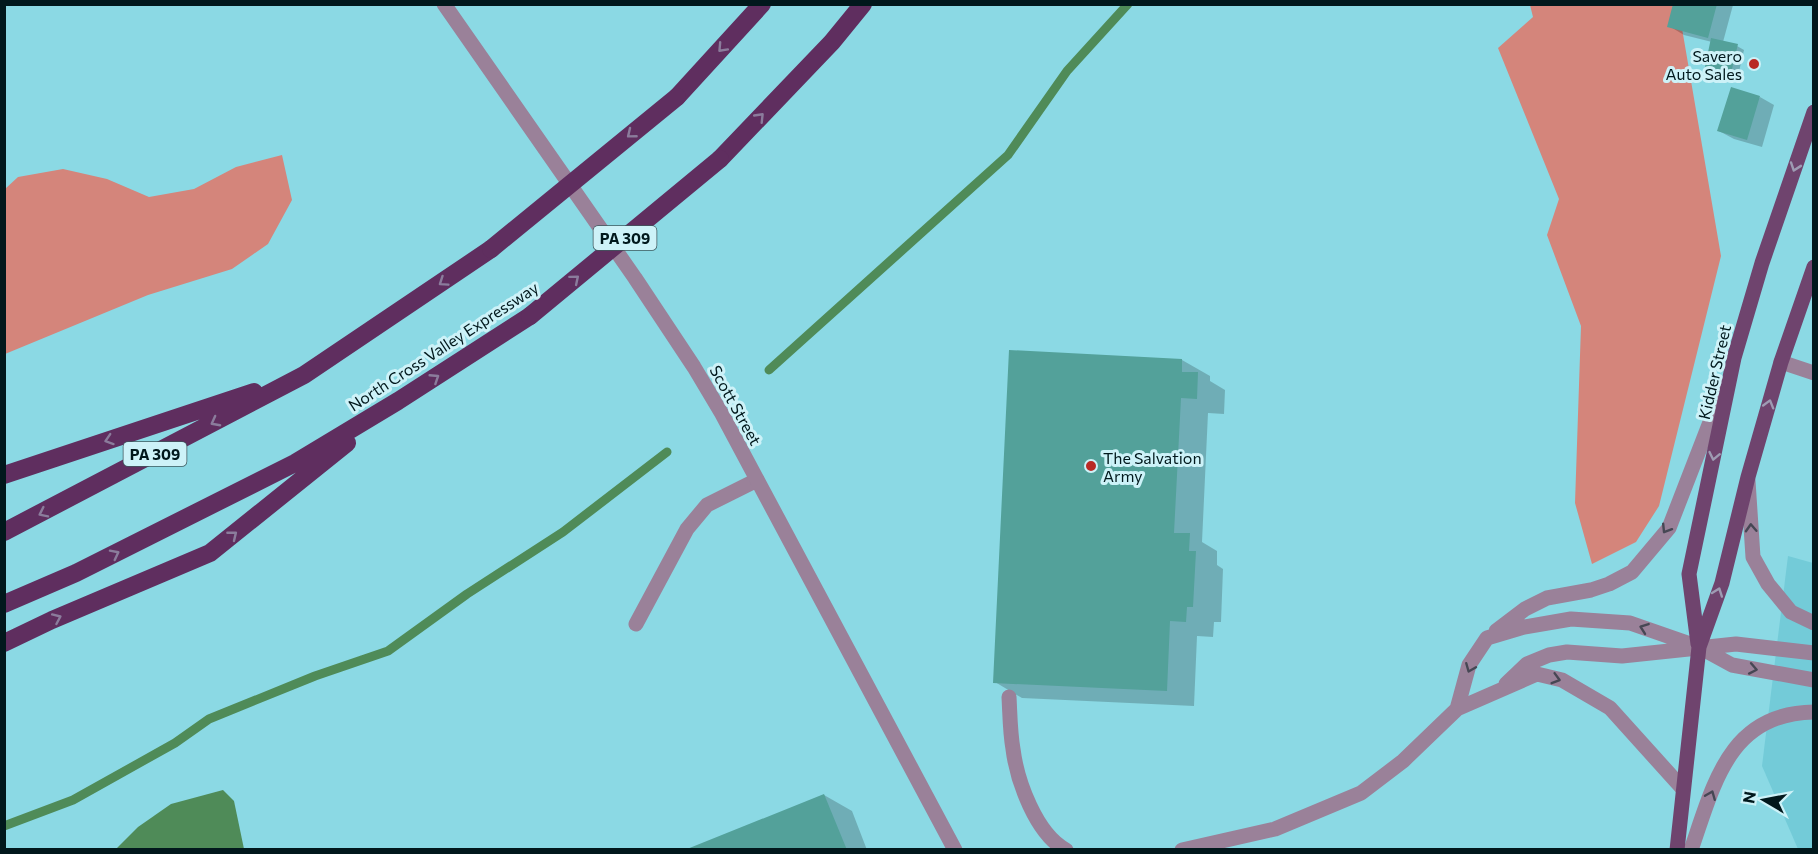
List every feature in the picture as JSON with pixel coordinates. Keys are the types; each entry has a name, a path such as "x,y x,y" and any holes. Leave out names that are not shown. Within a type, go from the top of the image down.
{"highway":[{"name":"PA 309","path":"4,532 60,505 304,375 491,249 677,97 762,4"},
{"name":"North Cross Valley Expressway","path":"4,604 76,573 295,463 398,401 530,316 720,159 832,42 863,4"},
{"path":"4,475 304,375"},
{"path":"4,643 52,620 210,553 398,401"}],"main road":[{"name":"Kidder Street","path":"1699,647 1689,574 1734,358 1761,263 1814,112"},
{"name":"Kidder Street","path":"1677,849 1699,647 1722,583 1780,362 1814,267"}],"street":[{"name":"Scott Street","path":"444,4 694,367 955,849"},
{"path":"1457,709 1469,665 1487,638 1525,609 1547,598 1591,590 1632,572 1669,528 1734,358"},
{"path":"1780,362 1814,373"},
{"path":"1748,477 1753,557 1768,584 1791,612 1814,623"},
{"path":"636,624 687,529 707,505 757,480"},
{"path":"1487,638 1546,622 1594,619 1630,623 1699,647 1732,665 1814,680"},
{"path":"1501,688 1527,664 1548,655 1567,652 1622,656 1736,644 1814,653"},
{"path":"1182,849 1275,829 1361,793 1403,762 1457,709 1537,674 1562,680 1610,708 1683,789"},
{"path":"1009,698 1013,750 1020,782 1043,830 1066,849"},
{"path":"1691,849 1726,760 1740,741 1763,723 1793,713 1814,712"}],"shaded area":[{"path":"1530,5 1678,5 1721,256 1659,506 1636,542 1592,564 1575,503 1581,326 1547,235 1559,199 1498,48 1533,17"},
{"path":"282,155 292,200 268,244 232,269 148,295 5,354 5,189 18,177 63,169 107,179 149,197 194,189 236,167"},
{"path":"1788,556 1813,563 1813,849 1798,849 1762,766"},
{"path":"223,790 234,801 244,849 116,849 138,827 171,804"}],"building":[{"path":"1673,4 1717,4 1708,38 1667,27"},
{"path":"1711,38 1738,44 1731,73 1705,67"},
{"path":"1731,87 1760,96 1747,140 1717,131"},
{"name":"The Salvation Army","path":"1009,350 1182,359 1182,372 1198,372 1197,399 1181,398 1174,533 1190,533 1189,551 1196,551 1193,607 1187,607 1186,622 1170,621 1167,691 993,683"},
{"path":"824,794 847,850 687,850 687,849"}],"waterway":[{"path":"769,370 1008,155 1067,71 1128,4"},
{"path":"4,826 73,800 175,743 209,719 315,676 388,651 467,594 563,532 667,452"}],"place":[{"name":"Savero Auto Sales","path":"1754,64"},
{"name":"The Salvation Army","path":"1091,466"}]}
